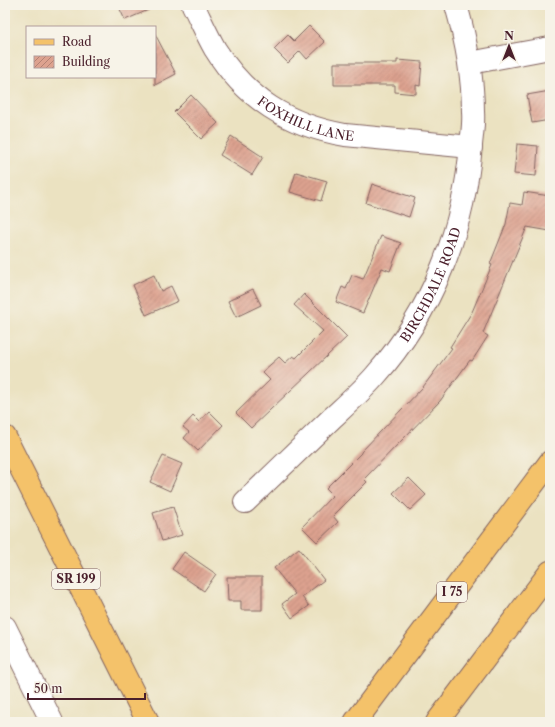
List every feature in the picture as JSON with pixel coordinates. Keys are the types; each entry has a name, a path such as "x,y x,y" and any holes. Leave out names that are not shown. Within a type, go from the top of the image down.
{"main road":[{"name":"SR 199","path":"5,437 148,722"},
{"name":"I 75","path":"355,722 550,462"},
{"path":"437,722 550,572"}],"street":[{"name":"FOXHILL LANE","path":"193,5 214,48 235,76 250,92 284,115 304,125 345,135 471,147"},
{"name":"BIRCHDALE ROAD","path":"244,502 375,377 401,344 420,314 436,283 450,250 460,216 467,181 471,147 473,113 470,63 456,5"},
{"path":"470,63 550,48"},
{"path":"5,627 52,722"}],"building":[{"path":"118,5 160,5 125,20"},
{"path":"309,26 325,42 307,59 300,51 288,63 274,49 288,35 294,41"},
{"path":"156,36 176,74 155,85 156,78"},
{"path":"397,60 422,62 420,86 416,85 416,94 395,92 395,85 334,85 334,63 397,63"},
{"path":"550,91 550,120 532,123 527,95"},
{"path":"191,95 218,123 201,139 174,112"},
{"path":"231,136 263,157 252,175 220,155"},
{"path":"517,144 538,146 536,176 514,174"},
{"path":"296,172 327,181 321,201 290,192"},
{"path":"372,184 415,198 409,217 366,203"},
{"path":"524,192 550,196 548,208 550,208 550,231 527,227 483,333 488,336 472,361 470,360 440,401 364,479 367,482 333,516 338,522 317,542 302,527 333,495 326,488 423,387 452,348 450,347 472,312 492,265 490,264 506,224 510,203 522,205"},
{"path":"381,236 401,243 390,271 382,268 363,313 336,302 342,287 346,289 352,275 363,279"},
{"path":"154,275 161,291 171,286 178,301 146,315 133,285"},
{"path":"253,289 261,305 236,317 228,301"},
{"path":"304,294 347,337 251,428 236,413 270,380 262,372 279,357 285,363 293,356 296,358 323,331 294,305"},
{"path":"209,411 223,425 198,451 184,438 189,432 183,427 193,416 199,422"},
{"path":"163,456 182,464 170,491 150,482"},
{"path":"409,478 426,495 410,510 393,493"},
{"path":"173,507 182,535 162,541 153,513"},
{"path":"299,548 324,580 302,597 309,606 292,618 282,604 295,594 274,568"},
{"path":"184,552 216,574 204,591 172,569"},
{"path":"227,577 262,577 262,610 241,610 241,601 228,601"}]}
